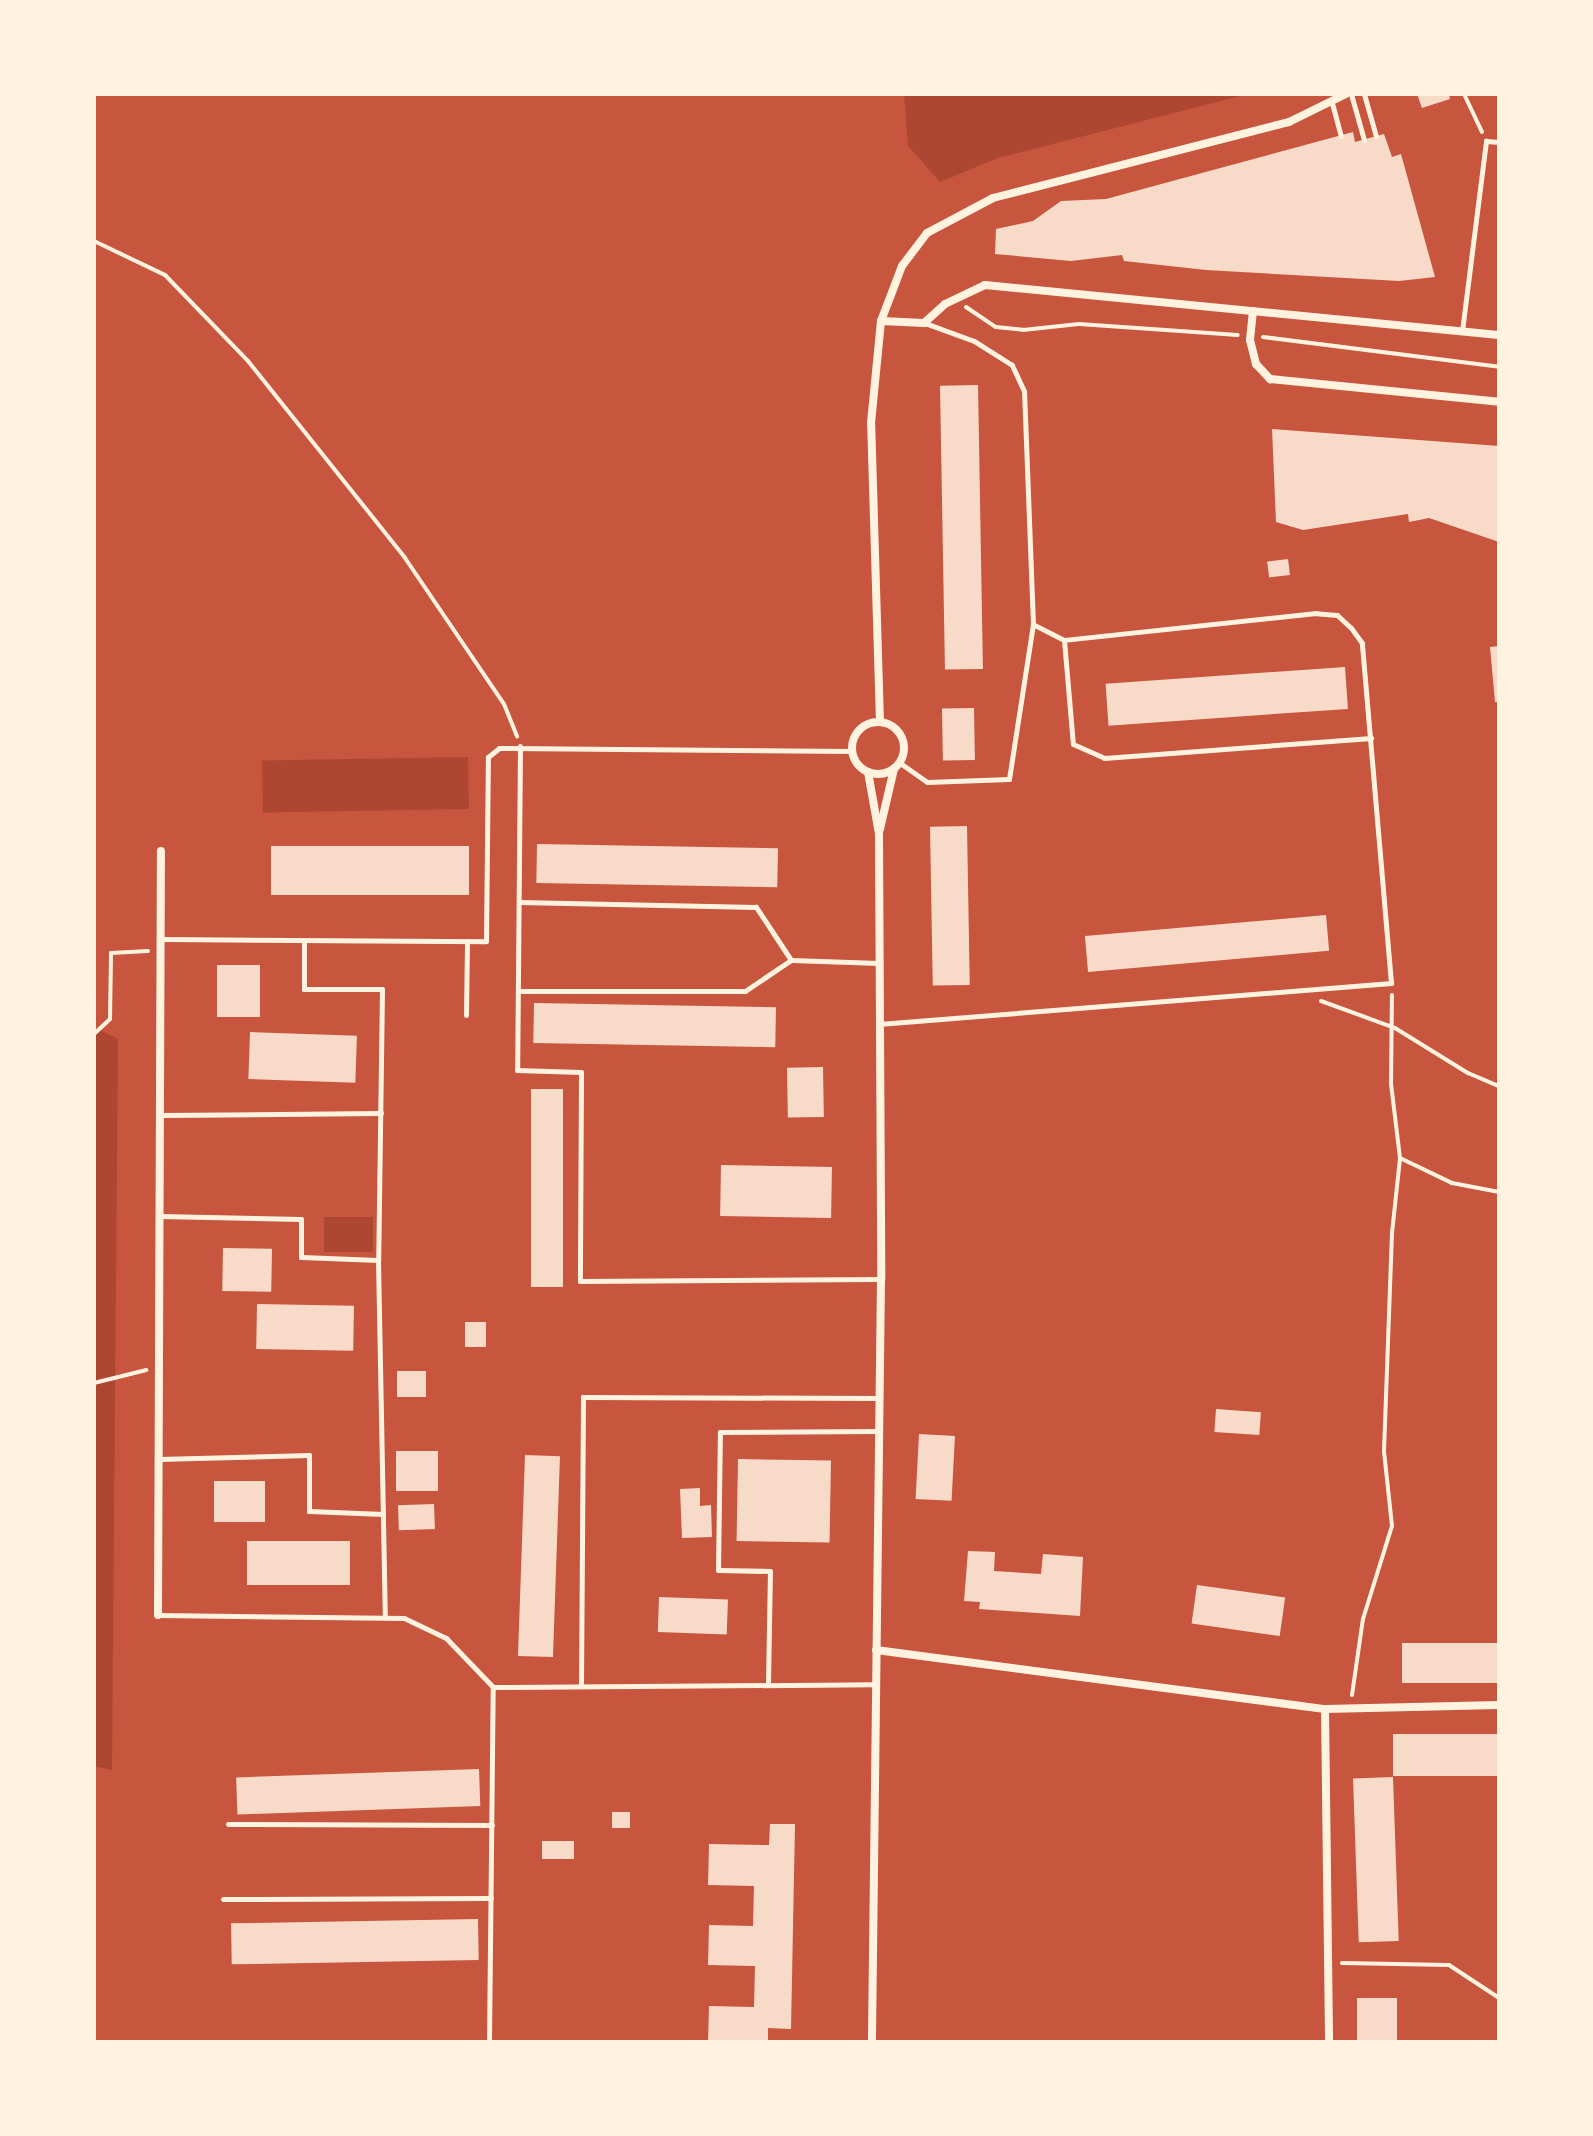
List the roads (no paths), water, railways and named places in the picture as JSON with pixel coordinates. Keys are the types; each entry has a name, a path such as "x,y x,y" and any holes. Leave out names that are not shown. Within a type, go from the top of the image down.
{"street":[{"path":"880,722 871,423 881,321 890,285 927,233 976,205 1289,122 1349,94"},
{"path":"881,321 924,323 956,297 985,285 1499,335"},
{"path":"1253,311 1251,336 1256,364 1270,379 1499,402"},
{"path":"872,2042 881,1431 879,834 868,772 852,751 863,727 880,722"},
{"path":"879,834 897,766 901,737 880,722"},
{"path":"868,772 897,766"},
{"path":"158,1615 161,851"},
{"path":"876,1650 1325,1709 1499,1705"},
{"path":"1325,1709 1329,2042"}],"lane":[{"path":"1349,94 1364,140"},
{"path":"1364,94 1376,136"},
{"path":"1332,103 1341,136"},
{"path":"1462,331 1486,141 1499,142"},
{"path":"897,766 927,782 1009,779 1033,624 1024,391 1012,365 974,341 924,323"},
{"path":"879,1024 1391,983 1362,643 1337,615 1316,613 1064,640 1033,624"},
{"path":"1064,640 1073,744 1104,758 1371,738"},
{"path":"520,746 517,1070 581,1072 580,1281 881,1279"},
{"path":"160,939 486,941 488,757 499,748 852,751"},
{"path":"519,902 756,907 791,960"},
{"path":"304,940 304,989 382,989 378,1260 385,1617"},
{"path":"466,1015 467,941"},
{"path":"519,991 745,991 791,960 880,963"},
{"path":"160,1115 381,1113"},
{"path":"159,1216 301,1219 301,1257 378,1260"},
{"path":"581,1686 583,1397 881,1398"},
{"path":"768,1684 770,1571 718,1570 720,1432 881,1431"},
{"path":"158,1459 309,1455 309,1511 383,1514"},
{"path":"158,1615 404,1618 446,1638 493,1687 489,2042"},
{"path":"493,1687 875,1684"},
{"path":"228,1824 492,1825"},
{"path":"223,1899 491,1898"}]}
